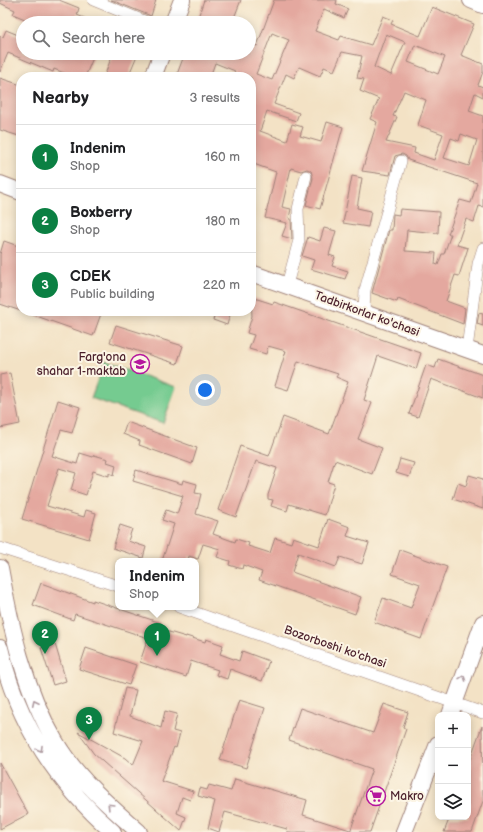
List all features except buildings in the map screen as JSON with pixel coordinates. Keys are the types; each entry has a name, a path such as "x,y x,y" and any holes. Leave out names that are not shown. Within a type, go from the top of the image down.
{"main road":[{"path":"176,16 182,0"},
{"path":"471,0 483,5"},
{"path":"155,72 159,60"},
{"path":"0,184 16,190"},
{"name":"Tadbirkorlar ko'chasi","path":"256,275 483,355"},
{"path":"0,568 21,665 33,699 55,742 78,772 112,808 139,832"},
{"path":"452,709 483,623"},
{"path":"0,648 5,670 18,706 41,751 65,784 113,832"},
{"path":"404,832 436,748"}],"street":[{"path":"93,0 132,16"},
{"path":"364,312 365,290 400,161"},
{"path":"287,285 299,240 298,209 306,176"},
{"path":"467,349 478,264 483,248"},
{"path":"0,548 115,585"},
{"name":"Bozorboshi ko'chasi","path":"187,610 452,709 483,713"}],"green space":[{"path":"104,362 176,387 163,423 91,398"}],"place":[{"name":"Farg'ona shahar 1-maktab","path":"140,364"},
{"name":"Boxberry","path":"45,654"},
{"name":"Indenim","path":"157,656"},
{"name":"CDEK","path":"89,740"},
{"name":"Makro","path":"376,796"}]}
